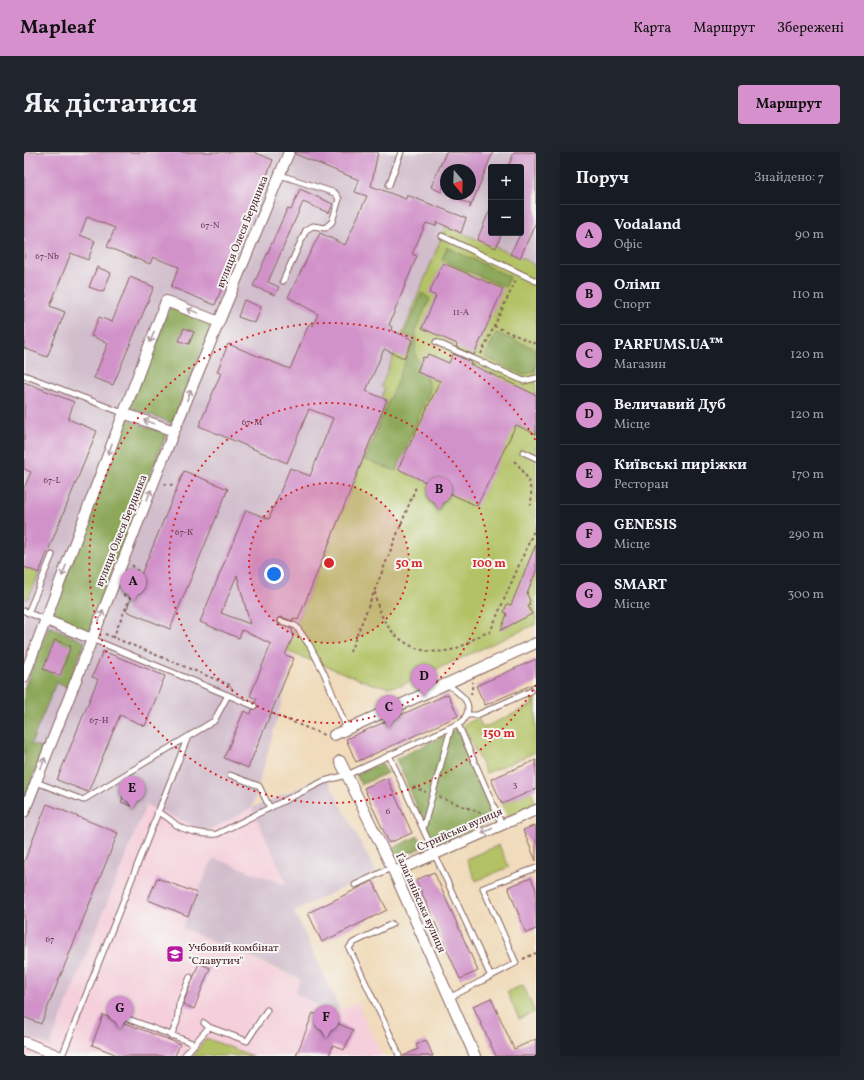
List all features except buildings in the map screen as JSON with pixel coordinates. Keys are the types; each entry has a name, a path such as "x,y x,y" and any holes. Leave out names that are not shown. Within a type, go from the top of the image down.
{"street":[{"name":"вулиця Олеся Бердника","path":"24,812 174,431 280,175 288,152"},
{"path":"24,676 166,300 219,322"},
{"path":"123,413 174,431"},
{"path":"46,620 92,639"},
{"path":"332,736 536,643"},
{"name":"Ґалаґанівська вулиця","path":"340,761 392,870 475,1056"},
{"name":"Стрийська вулиця","path":"392,870 435,854 501,822 536,810"},
{"path":"24,1042 59,1056"}],"lane":[{"path":"389,185 401,152"},
{"path":"280,175 335,193 339,199 332,222 324,228 313,226 306,230 283,281"},
{"path":"442,236 536,281"},
{"path":"436,342 524,381 536,378"},
{"path":"24,375 123,413"},
{"path":"523,452 536,458"},
{"path":"46,620 26,612 52,555"},
{"path":"281,621 296,626 310,646 324,673 347,729"},
{"path":"92,639 254,706"},
{"path":"158,812 168,816 173,823 202,834 217,834 324,781 347,775 462,722 468,715 468,705 466,699 446,684"},
{"path":"468,715 477,715 531,691"},
{"path":"36,782 82,800 187,739 214,721 228,695"},
{"path":"458,724 501,822"},
{"path":"423,829 451,728"},
{"path":"62,1056 187,739"},
{"path":"389,755 491,977"},
{"path":"230,775 259,786 270,808"},
{"path":"449,998 516,963 483,888 536,868"},
{"path":"355,886 392,870"},
{"path":"392,924 353,943 349,948 399,1056"},
{"path":"171,1036 177,1022 180,1004 190,977"},
{"path":"204,1023 209,1027 247,1041 267,1010"},
{"path":"112,1013 195,1044"},
{"path":"184,1056 209,1027"}],"path":[{"path":"478,361 519,274"},
{"path":"494,326 536,344"},
{"path":"514,461 525,473 528,480 532,496 531,505"},
{"path":"159,484 173,485"},
{"path":"350,652 416,486"},
{"path":"375,592 382,618 392,633 406,644 424,650 434,651 454,649 463,646 479,634 490,632 536,526"},
{"path":"128,561 139,573"},
{"path":"113,638 130,598 116,592"},
{"path":"102,633 232,686 228,695"},
{"path":"466,699 471,697 474,672"},
{"path":"271,713 332,736"},
{"path":"402,783 501,822"},
{"path":"516,963 536,953"}],"shaded area":[{"path":"24,152 536,152 536,267 403,335 381,387 385,389 381,398 387,400 286,651 294,658 252,808 207,831 146,805 50,1046 24,1036"},
{"path":"24,368 248,768 252,808 287,885 182,928 300,980 326,1009 340,1010 357,1002 382,1056 24,1056"},
{"path":"326,776 376,872 294,911 340,1010 326,1009 295,993 300,979 182,928 213,858 287,885 252,808"}],"green space":[{"path":"446,226 528,261 536,267 536,624 402,685 388,687 372,684 286,651 387,400 381,398 385,389 381,387"},
{"path":"447,247 510,277 505,287 442,260"},
{"path":"422,293 430,299 416,328 415,355 424,369 430,390 396,471 365,460 414,340 404,335"},
{"path":"170,307 212,325 172,423 130,407"},
{"path":"496,333 536,349 536,370 524,375 485,357"},
{"path":"126,419 166,434 89,632 51,618"},
{"path":"24,567 39,573 28,599 24,598"},
{"path":"49,626 85,642 67,687 56,683 31,744 44,748 24,799 24,689"},
{"path":"536,692 536,752 486,773 463,725 478,718 483,728 532,705 532,694"},
{"path":"457,729 496,819 434,845 396,759"},
{"path":"382,763 387,773 361,785 356,774"},
{"path":"531,791 536,804 508,817 502,804"},
{"path":"418,836 423,847 397,859 393,848"},
{"path":"499,845 509,867 476,881 466,859"},
{"path":"523,985 535,1012 519,1019 507,992"},
{"path":"206,1038 253,1056 193,1056"}],"place":[{"name":"Олімп","path":"439,510"},
{"name":"Vodaland","path":"133,602"},
{"name":"Величавий Дуб","path":"424,697"},
{"name":"PARFUMS.UA™","path":"389,728"},
{"name":"Київські пиріжки","path":"132,809"},
{"name":"Учбовий комбінат \"Славутич\"","path":"175,954"},
{"name":"SMART","path":"120,1029"},
{"name":"GENESIS","path":"326,1038"}]}
